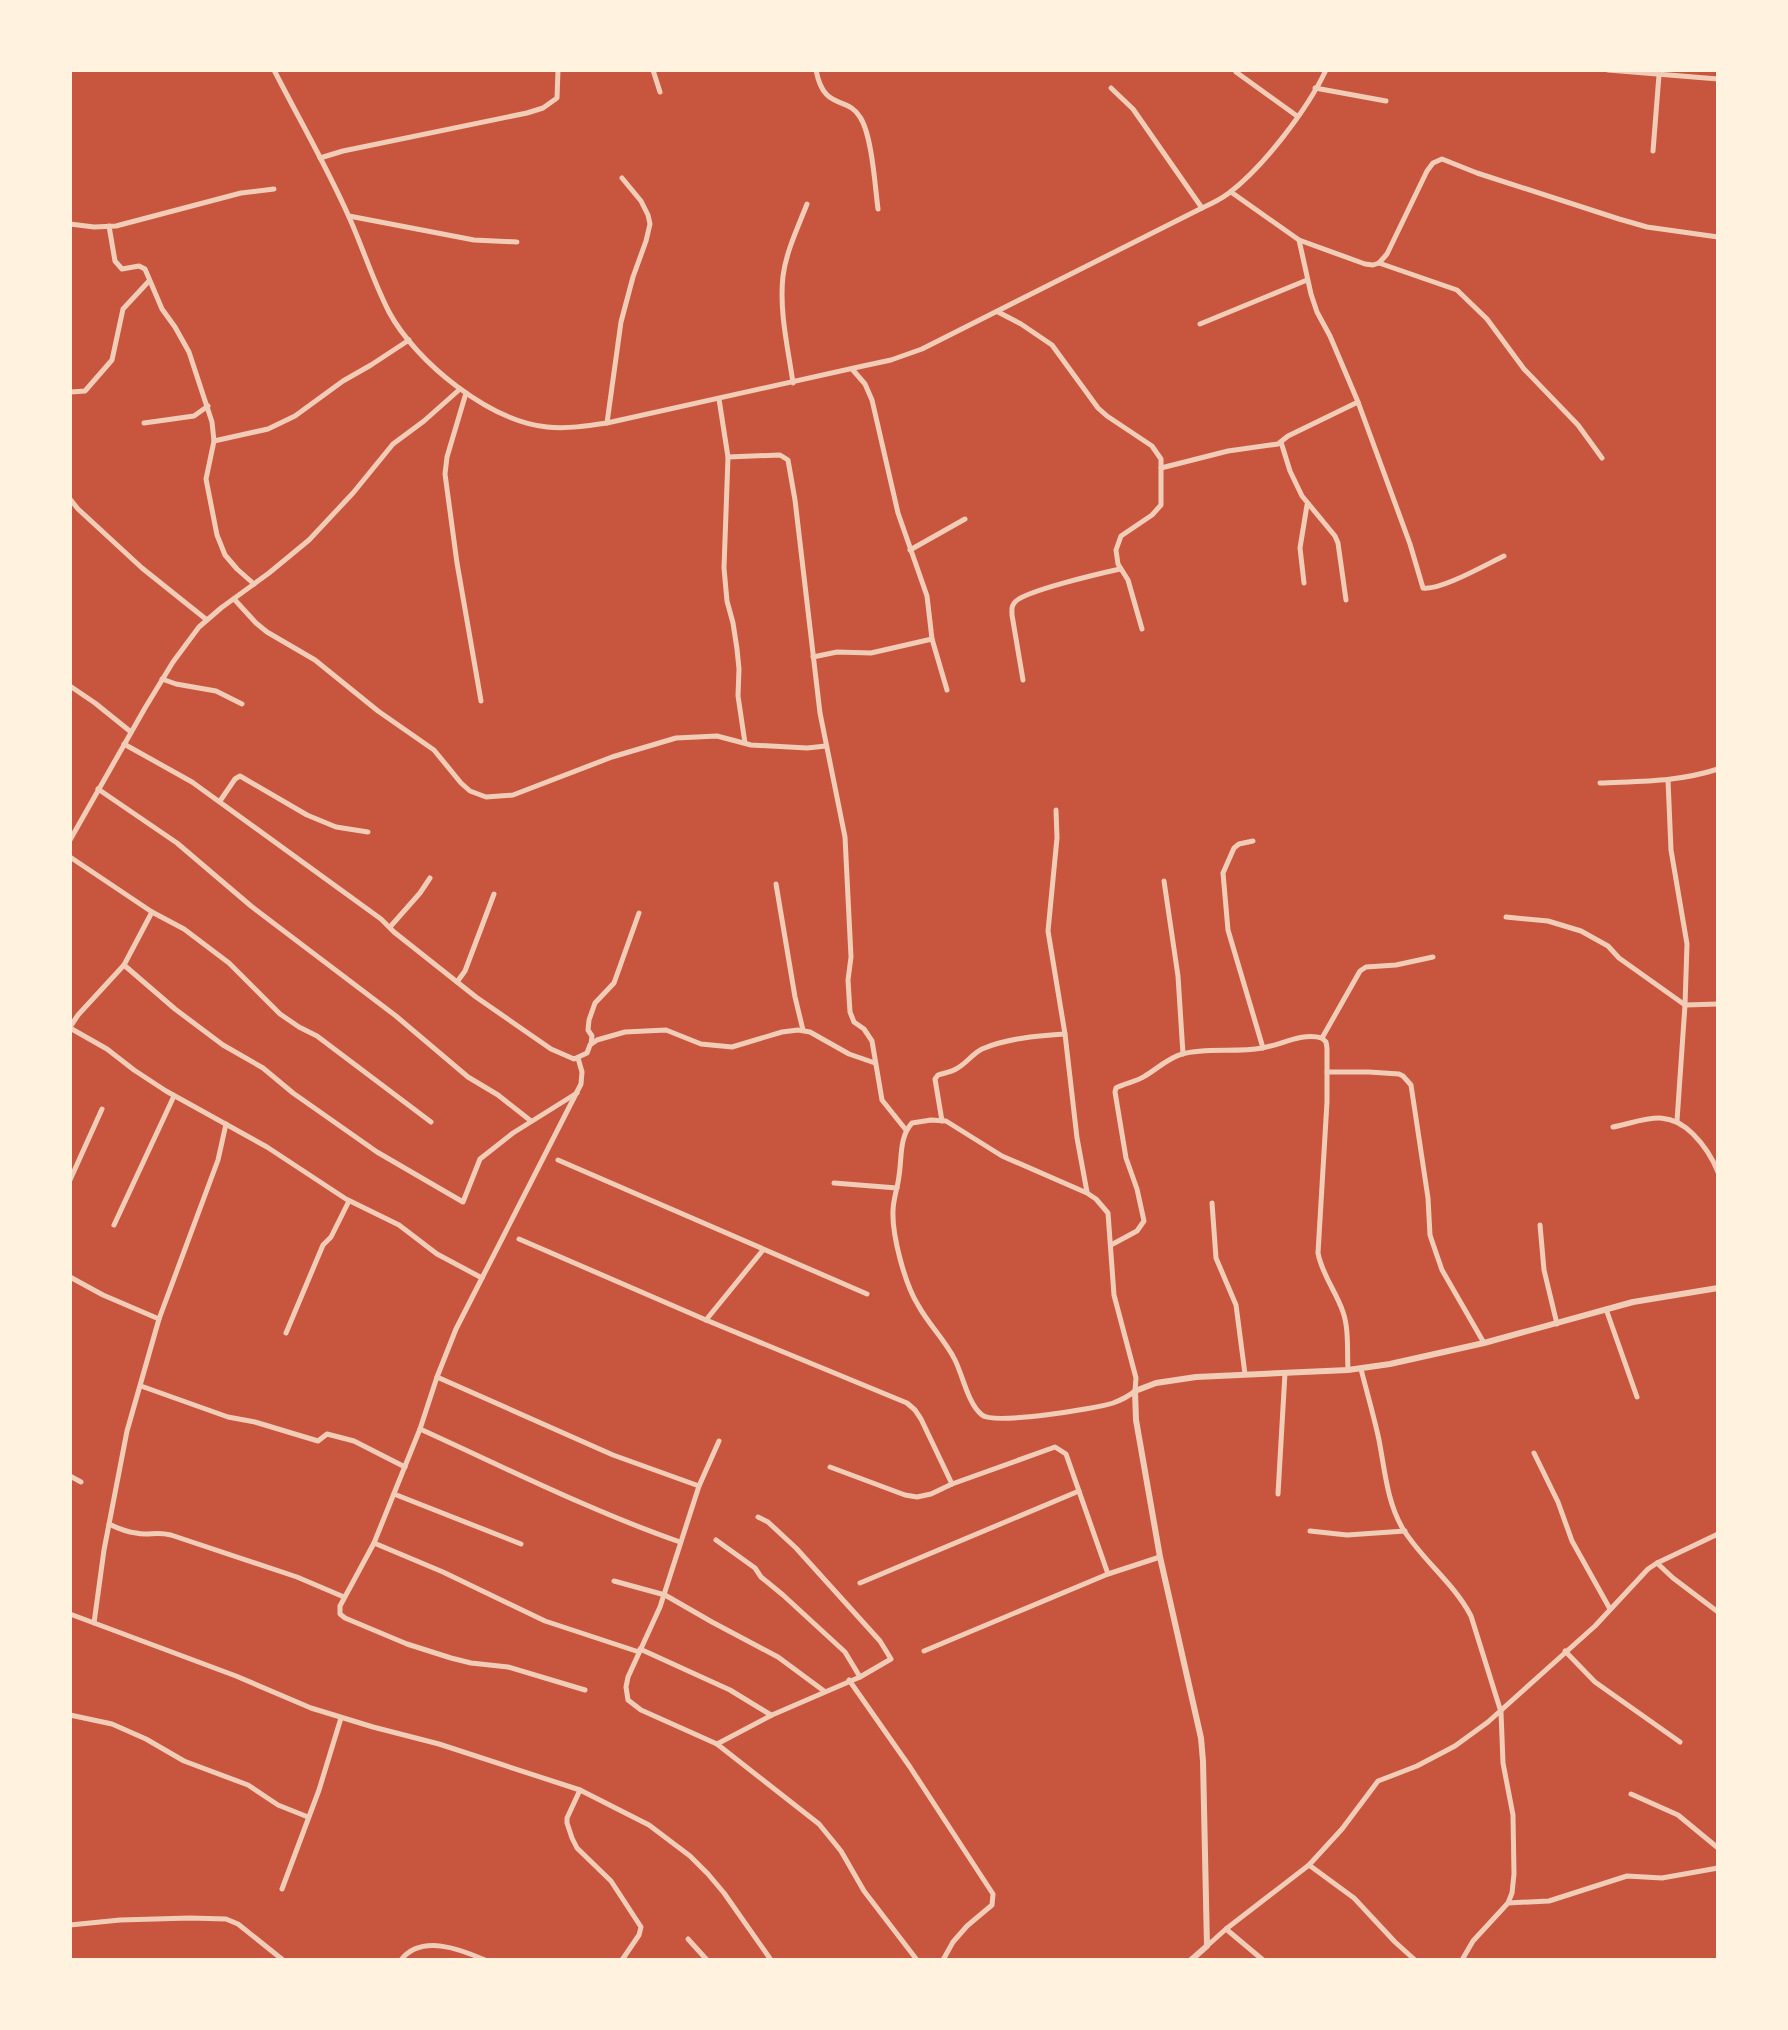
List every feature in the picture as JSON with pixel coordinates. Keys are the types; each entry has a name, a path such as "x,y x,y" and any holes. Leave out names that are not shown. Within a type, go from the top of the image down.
{"street":[{"path":"274,70 349,216 389,313 409,340 463,391 490,409 525,423 547,427 607,423 891,360 922,349 1231,192 1275,146 1326,70"},
{"path":"319,158 543,108 557,98 558,70"},
{"path":"653,70 660,92"},
{"path":"816,70 827,96 855,110 865,126 878,209"},
{"path":"1608,70 1718,79"},
{"path":"1236,72 1297,116"},
{"path":"1653,151 1659,75"},
{"path":"1111,88 1140,119 1202,208"},
{"path":"1315,88 1386,101"},
{"path":"1379,263 1394,242 1427,171 1433,163 1442,159 1647,227 1718,237"},
{"path":"607,423 621,322 650,224 641,201 622,178"},
{"path":"70,224 109,226 133,223 241,193 274,189"},
{"path":"1231,192 1299,240 1365,264 1379,263 1457,290 1487,319 1524,369 1578,425 1602,458"},
{"path":"793,383 782,301 783,277 807,204"},
{"path":"349,216 474,240 517,242"},
{"path":"109,226 115,261 122,269 143,267 162,309 189,352 212,422 214,441 206,479 217,535 225,555 254,584"},
{"path":"1299,240 1317,312 1358,402 1423,588 1430,589 1504,556"},
{"path":"1200,324 1307,280"},
{"path":"71,392 85,391 107,367 114,353 123,309 149,281"},
{"path":"997,312 1052,345 1098,408 1152,446 1161,459 1161,505 1121,536 1116,550 1142,629"},
{"path":"214,441 268,429 295,416 343,381 409,340"},
{"path":"852,369 862,379 872,400 898,513 927,596 932,639 947,690"},
{"path":"70,840 162,679 207,620 309,540 393,444 463,391"},
{"path":"463,391 445,474 481,701"},
{"path":"719,399 728,457 723,558 727,601 737,649 738,696 745,743"},
{"path":"1161,468 1228,451 1281,442 1358,402"},
{"path":"144,423 194,416 208,406"},
{"path":"1281,442 1295,482 1308,504 1335,536 1346,600"},
{"path":"728,457 780,455 788,460 826,746 845,837 851,957 848,980 850,1012 854,1022 870,1036 882,1100 906,1130"},
{"path":"70,499 142,568 207,620"},
{"path":"1304,583 1300,548 1308,504"},
{"path":"910,550 965,519"},
{"path":"1023,680 1012,615 1016,602 1030,594 1120,569"},
{"path":"234,599 267,632 315,660 378,711 434,750 470,791 486,797 513,795 612,757 676,738 718,736 745,743 807,748 826,746"},
{"path":"813,657 837,652 871,653 932,639"},
{"path":"162,679 216,691 242,704"},
{"path":"70,686 131,732"},
{"path":"124,744 220,801 381,919 457,982 551,1049 574,1059 587,1053 592,1036 588,1030 592,1011 595,1003 614,983 639,913"},
{"path":"1600,783 1694,777 1718,769"},
{"path":"220,801 240,776 307,815 336,827 368,832"},
{"path":"1668,780 1671,850 1687,944 1677,1121"},
{"path":"98,789 177,843 251,906 396,1016 468,1077 498,1095 531,1121"},
{"path":"1056,810 1057,838 1048,931 1087,1193"},
{"path":"1253,841 1234,848 1223,873 1228,930 1263,1048"},
{"path":"70,857 152,912 184,929 229,963 280,1014 317,1036 431,1122"},
{"path":"390,927 430,878"},
{"path":"1164,881 1178,976 1183,1054"},
{"path":"776,884 803,1030"},
{"path":"457,982 465,971 494,894"},
{"path":"152,912 124,965 70,1027 174,1096 267,1147 349,1201 399,1225 437,1254 482,1278"},
{"path":"1506,917 1548,921 1592,936 1685,1005 1718,1004"},
{"path":"1322,1038 1360,971 1366,967 1396,965 1433,957"},
{"path":"124,965 223,1045 263,1068 377,1152 463,1202 480,1159 531,1121 577,1093"},
{"path":"590,1045 625,1032 666,1030 701,1044 732,1047 782,1032 803,1030 849,1054 875,1063"},
{"path":"942,1121 935,1079 938,1075 959,1068 981,1050 1005,1042 1065,1034"},
{"path":"1111,1245 1137,1231 1144,1221 1126,1158 1115,1090 1119,1086 1144,1077 1183,1054 1263,1048 1303,1036 1322,1038 1327,1048 1327,1102 1318,1253 1324,1274 1344,1315 1348,1370"},
{"path":"578,1058 581,1084 456,1329 374,1543 339,1610 345,1618 407,1644 460,1661 508,1667 585,1690"},
{"path":"1327,1072 1399,1074 1411,1085 1428,1198 1430,1235 1442,1270 1484,1343"},
{"path":"114,1225 174,1096"},
{"path":"70,1180 102,1109"},
{"path":"1613,1127 1653,1118 1677,1121 1708,1152 1718,1172"},
{"path":"1207,1946 1201,1738 1160,1557 1136,1420 1135,1391 1136,1378 1114,1295 1108,1213 1087,1193 1002,1156 957,1127 931,1120 915,1122 906,1130 893,1215 912,1293 954,1359 967,1390 983,1416 990,1419 1023,1418 1111,1404 1135,1391 1156,1383 1196,1377 1361,1369 1438,1355 1633,1302 1718,1288"},
{"path":"94,1623 127,1431 159,1319 218,1160 226,1124"},
{"path":"558,1160 867,1294"},
{"path":"834,1183 897,1188"},
{"path":"286,1333 323,1245 331,1237 349,1201"},
{"path":"1212,1203 1216,1258 1236,1305 1245,1374"},
{"path":"1540,1225 1541,1256 1557,1324"},
{"path":"519,1239 907,1403 921,1419 952,1484"},
{"path":"706,1320 763,1250"},
{"path":"70,1277 159,1319"},
{"path":"1606,1309 1637,1397"},
{"path":"1361,1369 1390,1501 1421,1554 1464,1602 1501,1712 1503,1763 1512,1806 1514,1838 1512,1893 1508,1903 1473,1941 1462,1960"},
{"path":"1278,1494 1285,1373"},
{"path":"437,1377 613,1455 699,1486"},
{"path":"141,1386 228,1417 318,1441 327,1434 354,1441 405,1467"},
{"path":"420,1429 613,1516 680,1542"},
{"path":"719,1441 699,1486 665,1595 626,1687 628,1700 632,1705 717,1744 819,1824 841,1851 868,1898 917,1960"},
{"path":"830,1467 917,1497 1055,1447 1066,1454 1108,1574"},
{"path":"1534,1453 1551,1486 1572,1541 1610,1609"},
{"path":"70,1476 81,1482"},
{"path":"860,1583 1079,1491"},
{"path":"394,1494 521,1544"},
{"path":"717,1744 772,1715 860,1677 891,1659 880,1641 796,1548 768,1522 758,1517"},
{"path":"109,1524 133,1533 155,1531 171,1535 297,1577 344,1597"},
{"path":"1310,1531 1347,1535 1405,1531"},
{"path":"1191,1960 1309,1865 1342,1829 1378,1781 1417,1766 1455,1746 1501,1712 1595,1626 1635,1581 1657,1563 1718,1534"},
{"path":"716,1540 755,1568 761,1577 845,1652 860,1677"},
{"path":"374,1543 545,1621 640,1650 730,1690 772,1715"},
{"path":"924,1651 1108,1574 1160,1557"},
{"path":"1657,1563 1718,1612"},
{"path":"614,1581 665,1595 778,1657 824,1691"},
{"path":"70,1614 341,1718 439,1744 580,1790 649,1825 690,1856 724,1893 771,1960"},
{"path":"1565,1651 1595,1682 1680,1742"},
{"path":"849,1680 993,1894 992,1905 967,1926 943,1960"},
{"path":"70,1715 104,1722 135,1734 184,1761 248,1785 278,1805 308,1817"},
{"path":"282,1889 319,1790 341,1718"},
{"path":"580,1790 567,1818 572,1838 577,1848 611,1881 641,1927 622,1960"},
{"path":"1631,1794 1678,1815 1718,1848"},
{"path":"1309,1865 1354,1898 1415,1960"},
{"path":"1508,1903 1549,1901 1627,1876 1662,1878 1718,1868"},
{"path":"70,1925 120,1920 226,1919 238,1924 283,1960"},
{"path":"1226,1929 1263,1960"},
{"path":"688,1939 707,1960"},
{"path":"401,1960 415,1948 426,1946 464,1951 485,1960"}]}
